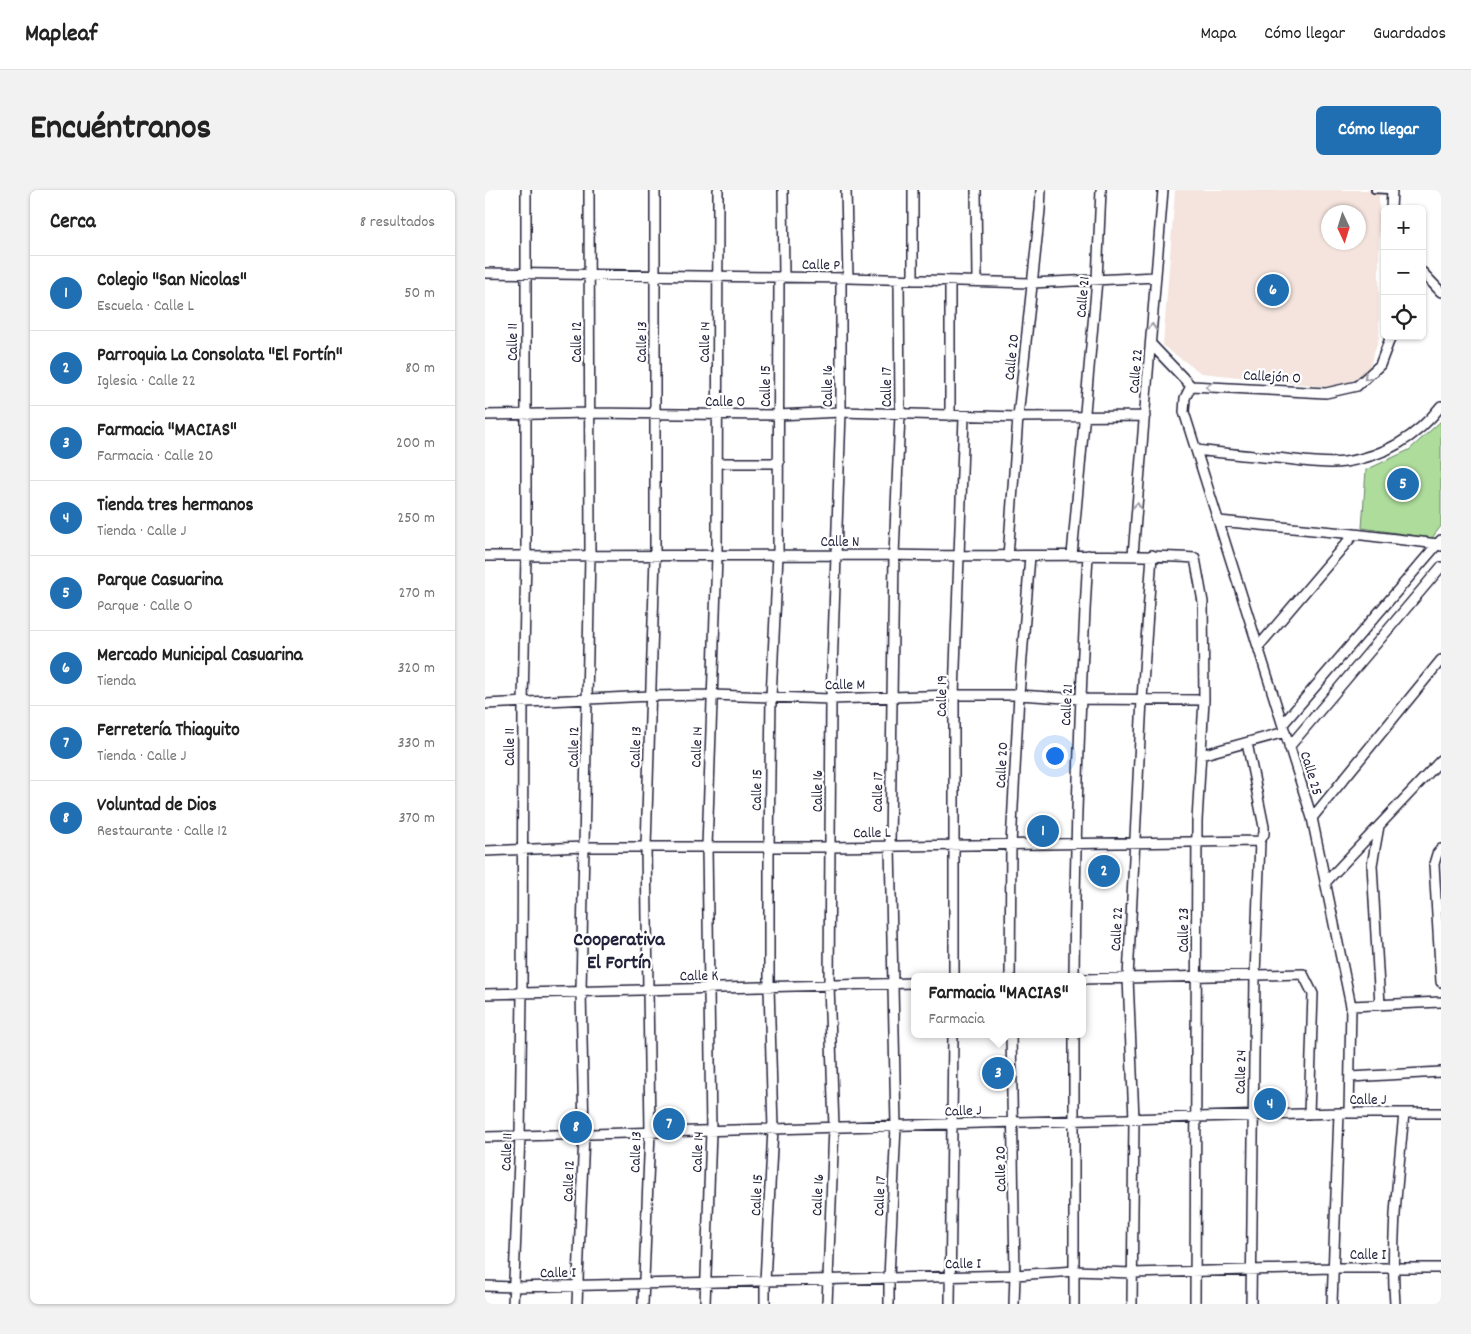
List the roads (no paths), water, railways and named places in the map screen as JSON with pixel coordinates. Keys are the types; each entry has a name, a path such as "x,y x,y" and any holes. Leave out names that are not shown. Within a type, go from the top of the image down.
{"street":[{"name":"Calle 11","path":"513,1304 520,1136 522,993 523,703 526,555 526,190"},
{"name":"Calle 12","path":"577,1304 584,1134 581,991 589,555 589,190"},
{"name":"Calle 13","path":"643,1304 650,1132 646,847 655,556 655,190"},
{"name":"Calle 14","path":"705,1304 711,1131 707,847 717,556 718,190"},
{"name":"Calle 15","path":"765,1304 773,1129 769,987 769,847 771,697 778,555 778,415 783,190"},
{"name":"Calle 16","path":"827,1304 834,1127 829,985 831,699 841,412 846,190"},
{"path":"913,190 913,280"},
{"path":"977,190 977,280"},
{"name":"Calle 20","path":"1008,556 1018,417 1041,190"},
{"name":"Calle 21","path":"1072,556 1097,280 1101,190"},
{"name":"Calle 22","path":"1133,554 1163,190"},
{"path":"1391,190 1391,205"},
{"name":"Calle P","path":"485,273 977,280 1033,283 1156,277"},
{"path":"1426,276 1441,292"},
{"name":"Calle 17","path":"889,1304 896,1126 890,846 894,555 900,414 899,280"},
{"path":"950,281 950,416"},
{"name":"Callejón O","path":"1191,386 1326,393 1357,386 1380,365 1389,340"},
{"path":"1151,344 1191,386 1185,398 1184,412 1197,450 1319,462 1344,462 1382,453 1404,441 1431,419 1441,406"},
{"name":"Calle O","path":"485,415 778,415 841,412 1018,417 1145,416"},
{"name":"Calle 19","path":"954,973 954,695 964,416"},
{"name":"Calle 25","path":"1197,450 1311,818 1351,1006 1349,1113"},
{"path":"717,463 779,463"},
{"path":"1219,521 1440,543"},
{"path":"1258,647 1354,534"},
{"path":"1201,755 1247,743 1284,728 1440,543"},
{"name":"Calle N","path":"485,556 894,555 959,557 1133,554 1195,558"},
{"name":"Calle 21","path":"1074,973 1075,843 1080,699 1089,555"},
{"name":"Calle 22","path":"1132,1304 1134,1119 1128,978 1142,699 1152,555"},
{"name":"Calle 20","path":"1010,973 1011,844 1019,695 1030,556"},
{"name":"Calle 23","path":"1195,558 1203,602 1204,700 1197,841 1195,1304"},
{"path":"1289,747 1441,567"},
{"path":"1311,818 1441,660"},
{"name":"Calle M","path":"485,704 712,695 831,699 1019,695 1080,699 1204,700"},
{"path":"1247,743 1264,827 1264,834 1260,841"},
{"path":"1325,883 1441,760"},
{"path":"1379,826 1373,865 1380,1005"},
{"name":"Calle L","path":"485,851 522,848 584,847 830,847 1260,841"},
{"name":"Calle 24","path":"1251,1304 1255,975 1260,841"},
{"path":"1439,851 1434,864 1441,982"},
{"path":"1086,979 1303,974 1313,994 1309,1114"},
{"name":"Calle K","path":"485,994 911,983"},
{"path":"1351,1006 1441,1002"},
{"path":"950,1304 953,1038"},
{"name":"Calle 20","path":"1011,1038 1014,1304"},
{"path":"1074,1038 1075,1304"},
{"path":"1350,1077 1441,1072"},
{"path":"1332,1304 1339,1113"},
{"name":"Calle J","path":"485,1137 1339,1113 1441,1113"},
{"path":"1395,1304 1392,1268 1394,1216 1404,1113"},
{"name":"Calle I","path":"485,1286 514,1287 950,1277 1075,1271 1132,1273 1333,1268 1441,1268"}],"lane":[{"path":"1374,190 1391,190"}],"place":[{"name":"Mercado Municipal Casuarina","path":"1273,290"},
{"name":"Parque Casuarina","path":"1403,484"},
{"name":"Colegio \"San Nicolas\"","path":"1043,831"},
{"name":"Parroquia La Consolata \"El Fortín\"","path":"1104,871"},
{"name":"Farmacia \"MACIAS\"","path":"998,1073"},
{"name":"Tienda tres hermanos","path":"1270,1104"},
{"name":"Ferretería Thiaguito","path":"669,1124"},
{"name":"Voluntad de Dios","path":"576,1127"}],"district":[{"name":"Cooperativa El Fortín","path":"619,950"}]}
